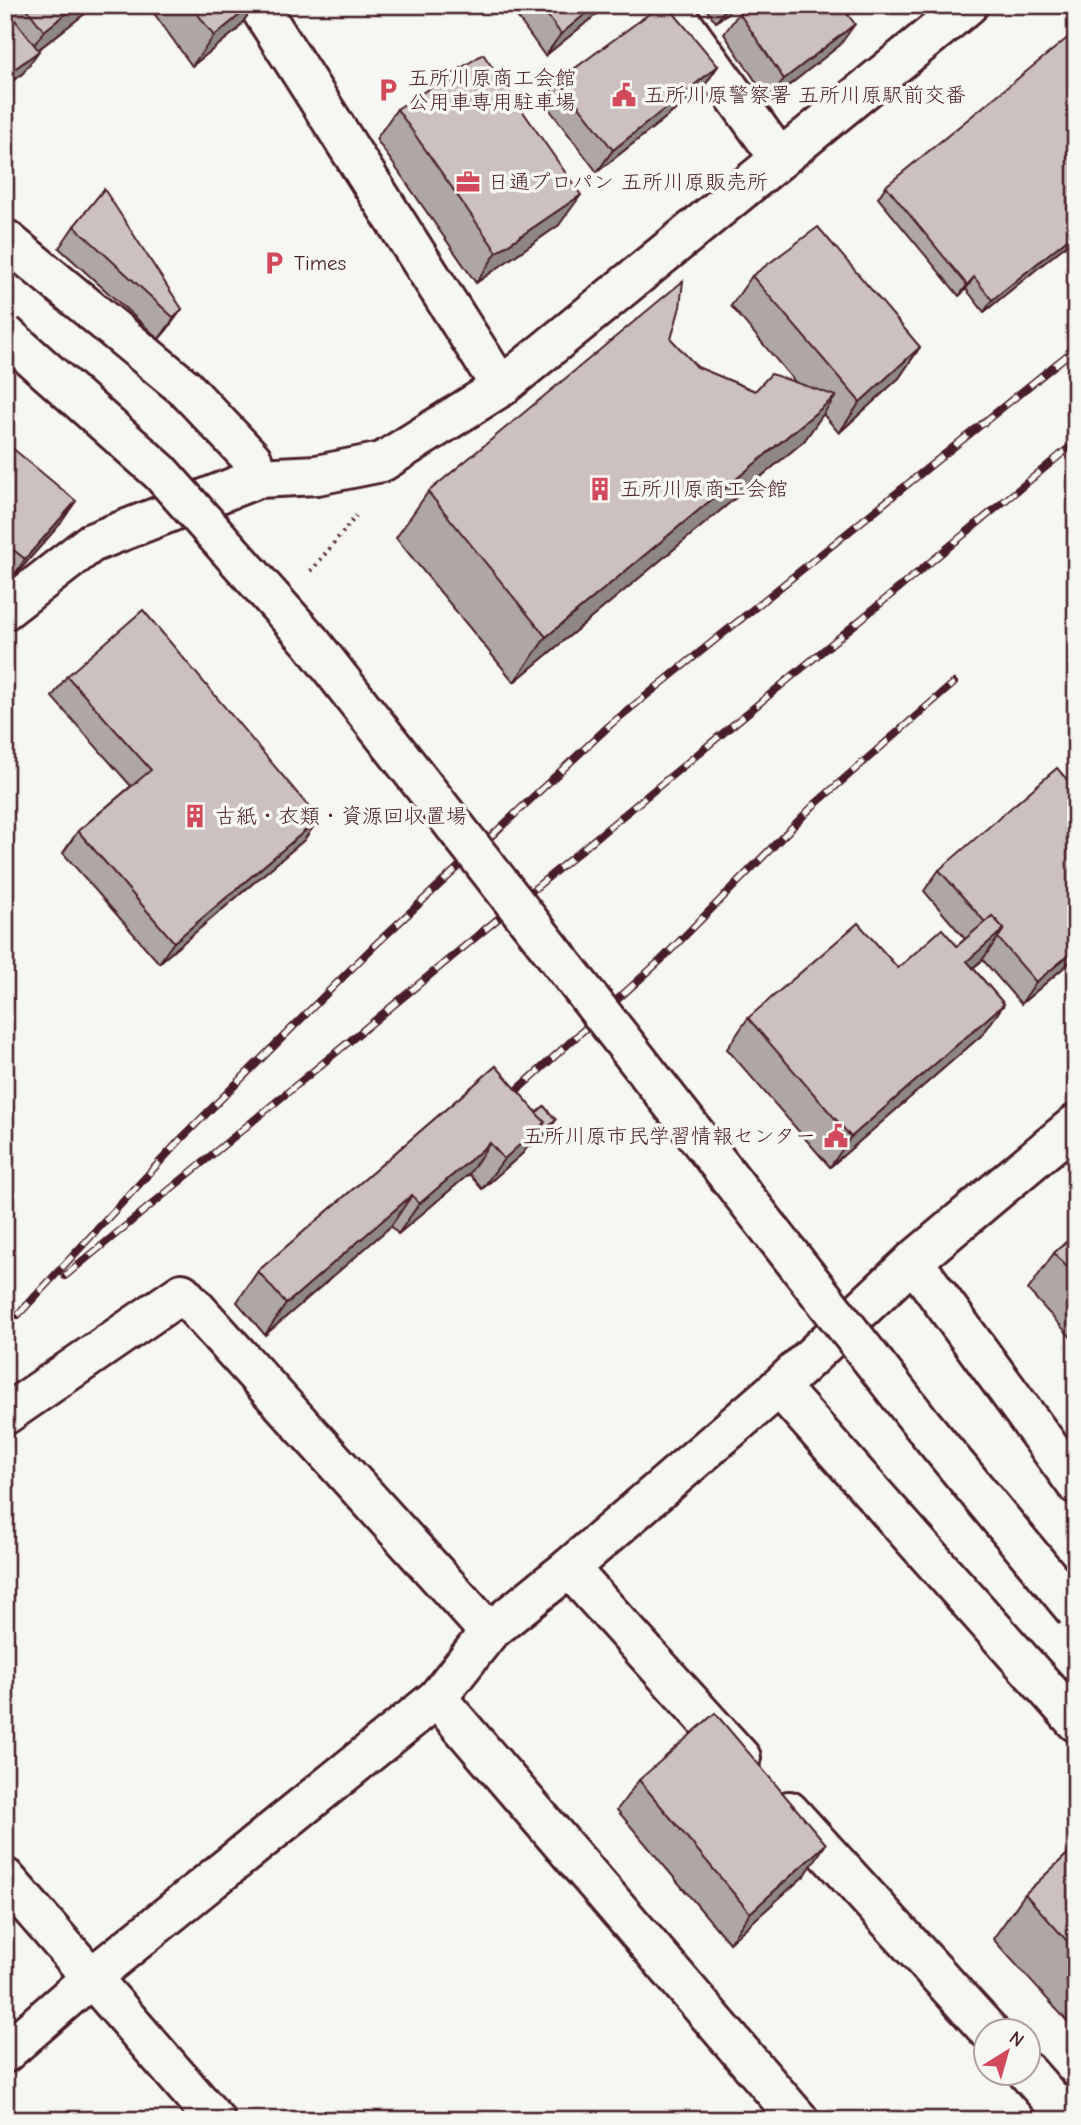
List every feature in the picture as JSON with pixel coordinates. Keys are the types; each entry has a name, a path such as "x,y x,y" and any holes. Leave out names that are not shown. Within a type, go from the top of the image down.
{"street":[{"path":"258,5 501,387"},
{"path":"669,5 780,159"},
{"path":"5,610 91,543 258,478 317,475 382,463 501,387 968,5"},
{"path":"5,239 185,388 252,459 258,478"},
{"path":"5,334 160,472 311,642 922,1424 1076,1611"},
{"path":"5,2053 93,1976 437,1698 489,1632 569,1568 779,1387 914,1261 1076,1124"},
{"path":"914,1261 1076,1484"},
{"path":"5,1415 182,1293 489,1632"},
{"path":"779,1387 1076,1722"},
{"path":"569,1568 974,2016"},
{"path":"437,1698 799,2120"},
{"path":"5,1878 93,1976 215,2120"},
{"path":"1039,2086 1069,2120"}],"path":[{"path":"303,581 357,515"}],"building":[{"path":"24,5 77,5 44,31"},
{"path":"191,5 252,5 214,36"},
{"path":"540,5 596,5 561,34"},
{"name":"五所川原警察署 五所川原駅前交番","path":"661,5 667,5 718,66 613,150 559,80"},
{"path":"748,5 840,5 855,24 784,79 739,13"},
{"path":"5,7 39,51 5,76"},
{"path":"1076,31 1076,232 992,300 974,277 967,285 886,186"},
{"name":"日通プロパン 五所川原販売所","path":"483,54 581,195 497,252 397,109"},
{"path":"104,189 182,309 174,318 74,226"},
{"path":"818,227 920,347 860,402 752,276"},
{"name":"五所川原商工会館","path":"683,281 680,307 671,339 697,367 755,391 771,374 836,396 546,637 428,492"},
{"path":"5,442 76,501 25,559 5,543"},
{"name":"古紙・衣類・資源回収置場","path":"143,610 319,819 174,942 78,831 151,770 67,676"},
{"path":"1057,768 1076,790 1076,949 1036,982 998,938 1004,929 992,916 985,922 939,870"},
{"path":"992,916 1004,929 967,961 1004,1004 851,1137 748,1018 858,923 898,968 942,929 957,946"},
{"path":"496,1066 545,1122 504,1159 490,1143 419,1204 412,1195 286,1304 258,1271"},
{"path":"544,1106 556,1120 539,1135 537,1133 545,1122 536,1113"},
{"path":"1076,1233 1076,1277 1054,1253"},
{"path":"715,1713 826,1844 750,1913 639,1780"},
{"path":"1076,1846 1076,1951 1025,1894"}],"railway":[{"path":"18,1315 181,1139 373,947 611,724 1076,348"},
{"path":"65,1276 1076,442"},
{"path":"504,1102 661,960 813,806 954,683"}],"place":[{"name":"五所川原商工会館 公用車専用駐車場","path":"388,90"},
{"name":"五所川原警察署 五所川原駅前交番","path":"624,95"},
{"name":"日通プロパン 五所川原販売所","path":"468,182"},
{"name":"Times","path":"274,263"},
{"name":"五所川原商工会館","path":"600,489"},
{"name":"古紙・衣類・資源回収置場","path":"195,816"},
{"name":"五所川原市民学習情報センター","path":"836,1136"}]}
